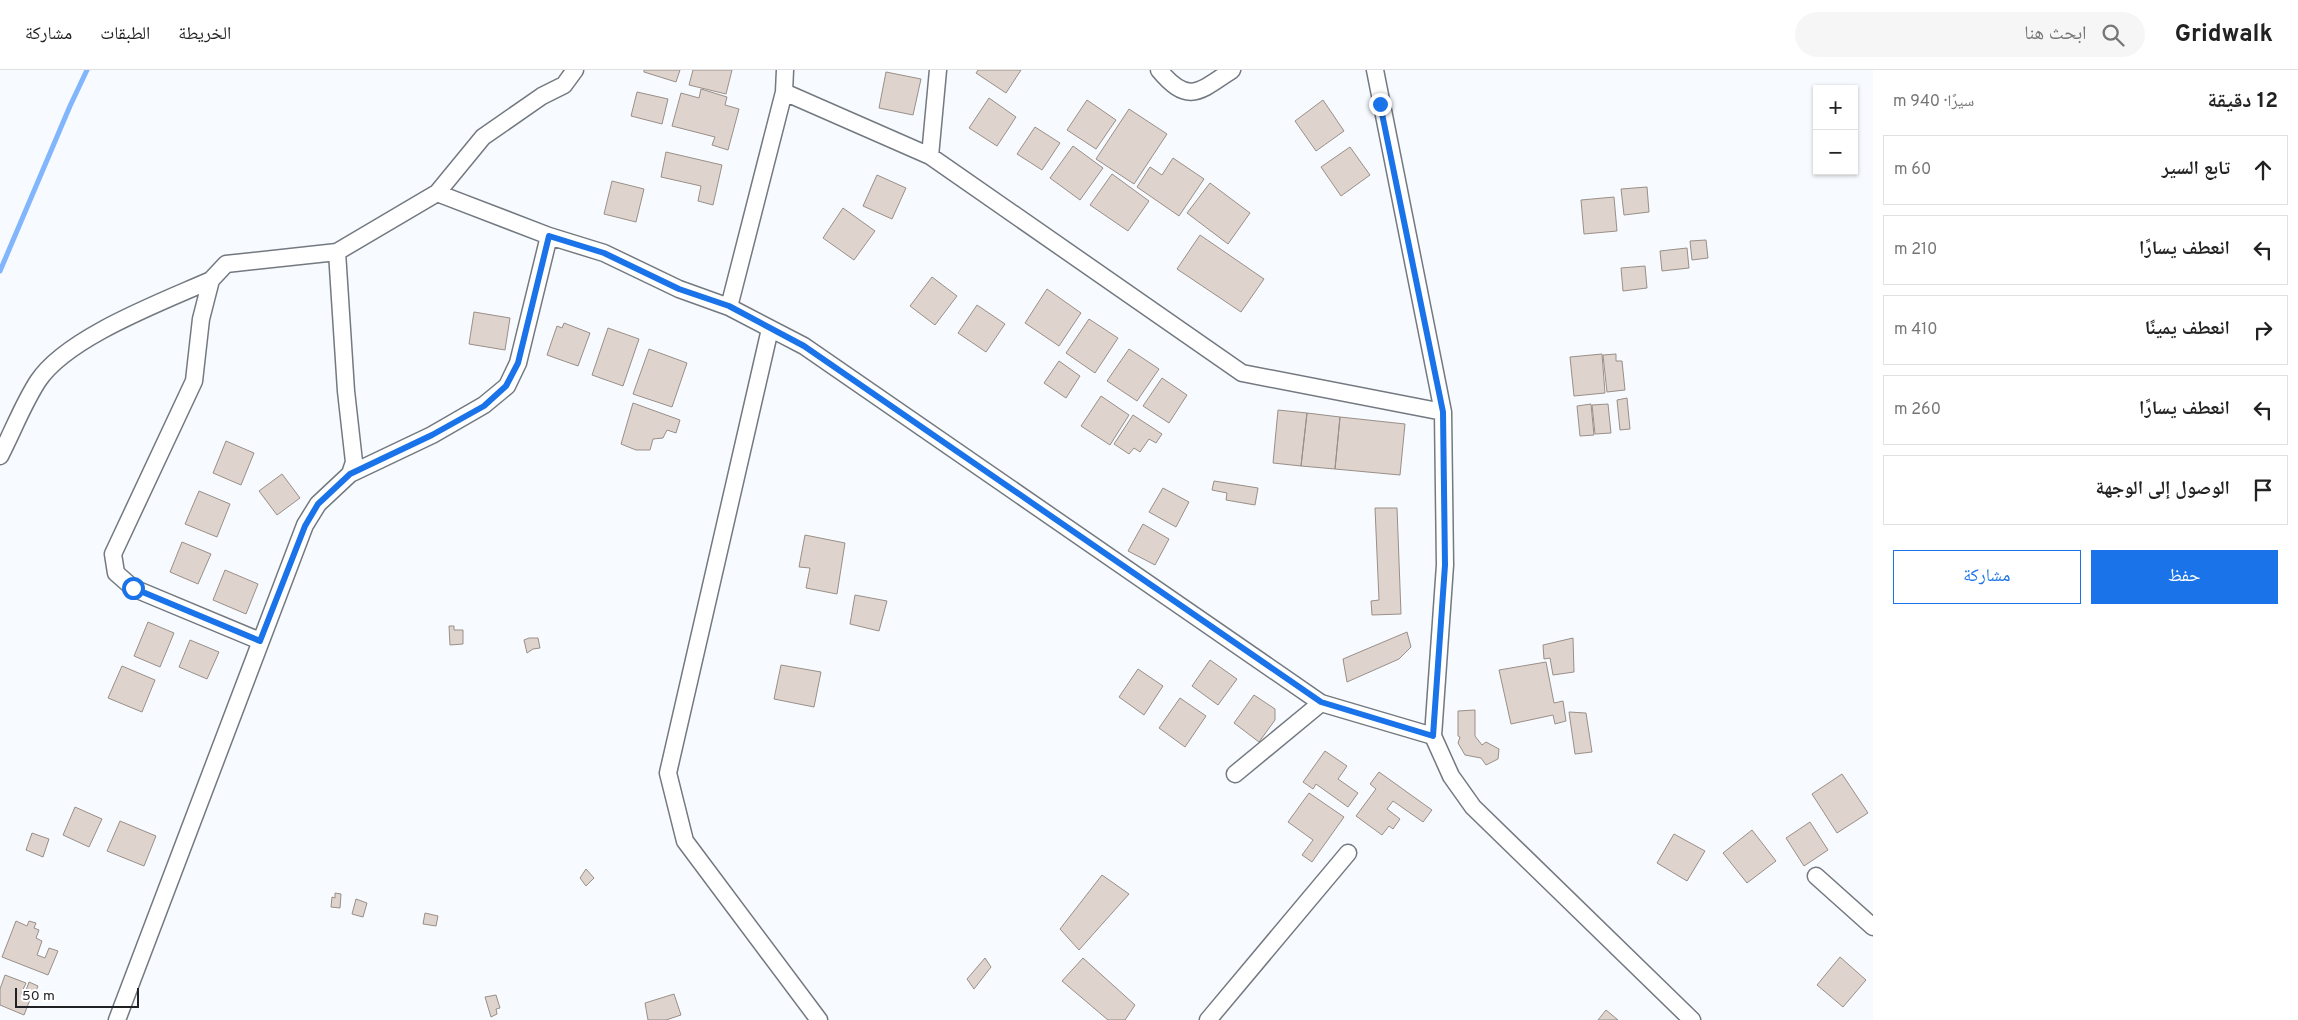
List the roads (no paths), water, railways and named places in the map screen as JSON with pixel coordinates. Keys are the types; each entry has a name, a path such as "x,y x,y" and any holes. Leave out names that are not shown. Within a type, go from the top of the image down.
{"street":[{"path":"0,456 38,380 59,356 123,319 211,280 226,264 337,252 437,193 483,137 542,96 564,85 575,70"},
{"path":"729,306 784,92 785,70"},
{"path":"930,156 938,70"},
{"path":"1159,70 1173,87 1188,93 1205,88 1232,70"},
{"path":"1375,70 1443,412 1445,565 1433,736 1451,776 1473,807 1692,1020"},
{"path":"784,92 930,156 1242,373 1443,412"},
{"path":"437,193 549,236 604,253 679,289 729,306 804,346 1321,702 1433,736"},
{"path":"117,1020 305,526 318,504 350,474 432,435 484,406 506,386 518,363 549,236"},
{"path":"337,252 346,392 354,462 350,474"},
{"path":"211,280 201,320 194,381 113,554 116,573 133,588 260,641"},
{"path":"770,329 668,773 685,841 819,1020"},
{"path":"1235,774 1321,702"},
{"path":"1208,1020 1348,853"},
{"path":"1816,876 1873,927"}],"waterway":[{"path":"0,271 87,70"}]}
